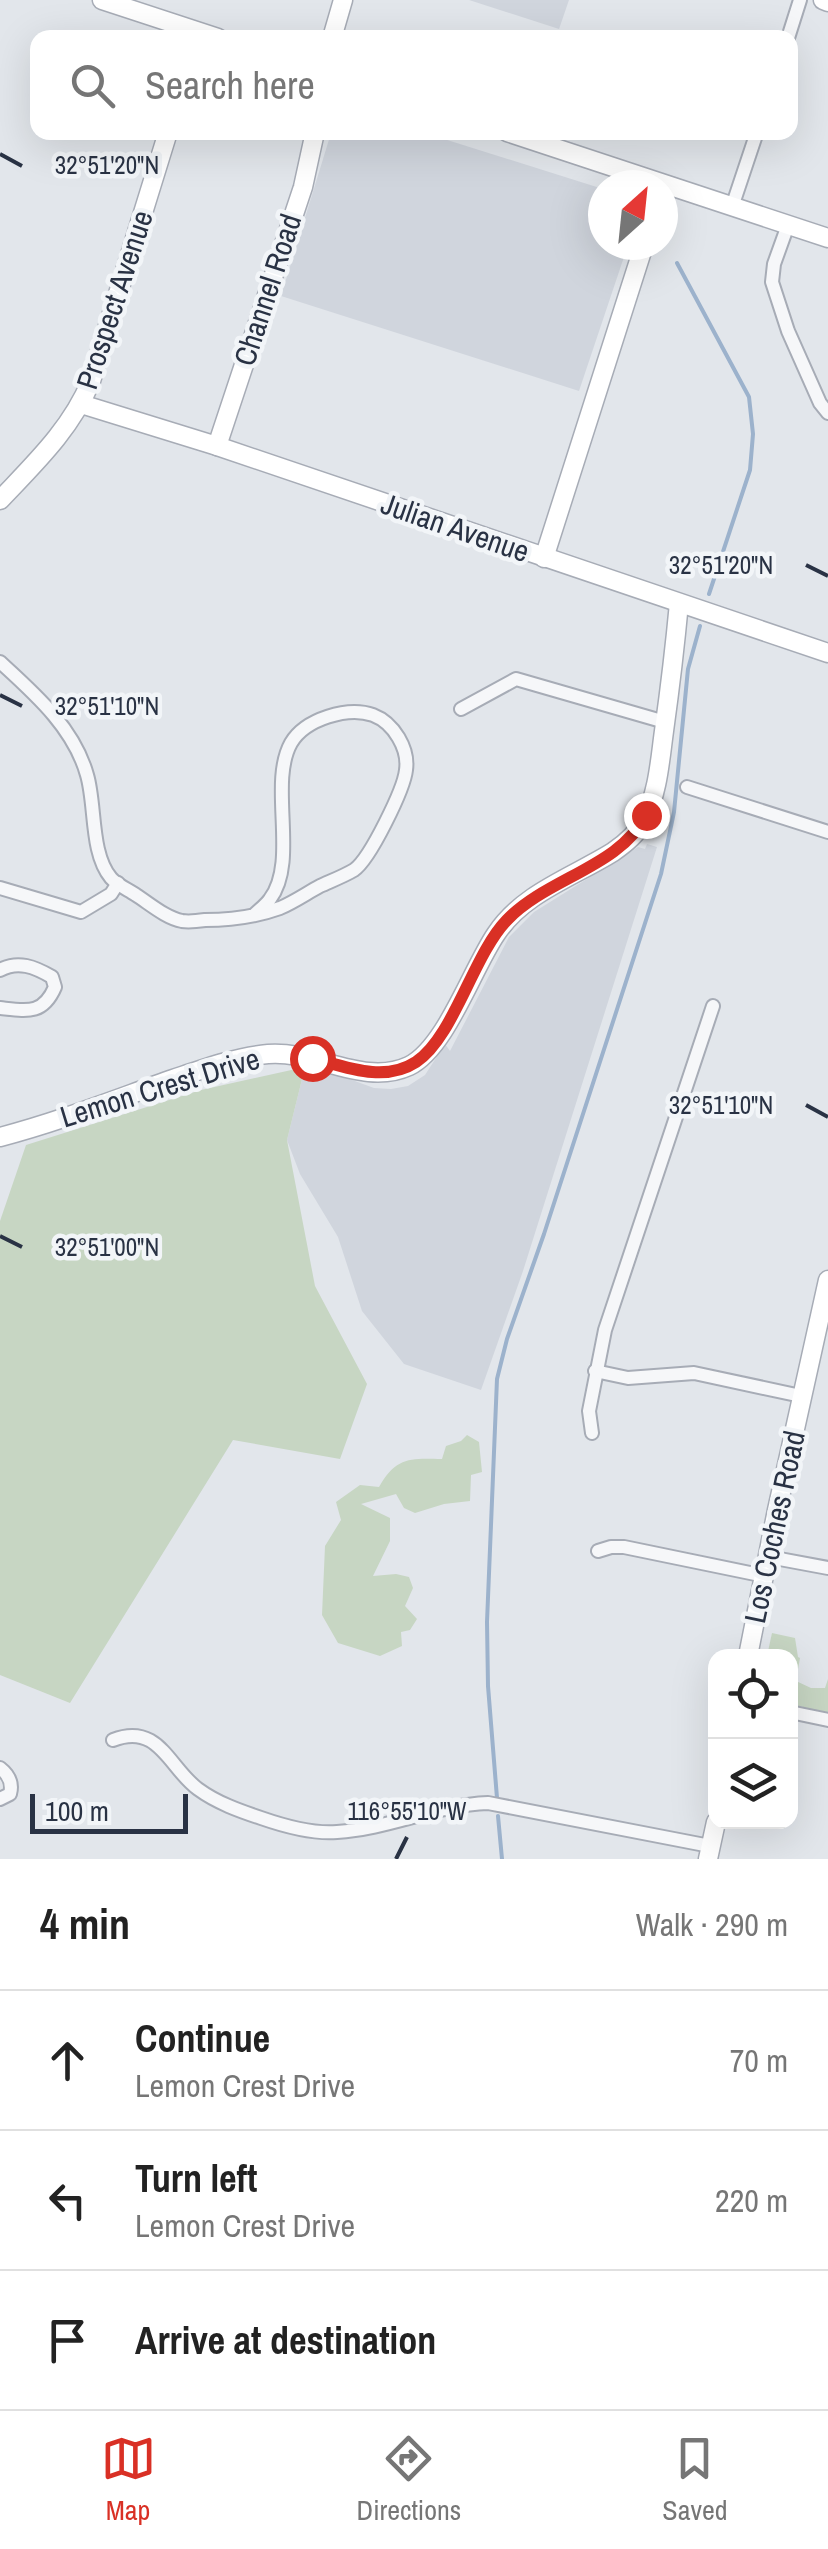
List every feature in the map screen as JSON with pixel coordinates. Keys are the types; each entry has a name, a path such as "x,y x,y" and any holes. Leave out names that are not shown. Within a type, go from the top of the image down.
{"street":[{"path":"102,0 188,30"},
{"path":"334,30 343,0"},
{"path":"791,30 800,0"},
{"name":"Prospect Avenue","path":"0,500 62,433 81,404 166,140"},
{"name":"Channel Road","path":"216,446 300,194 313,140"},
{"path":"531,140 619,170"},
{"path":"732,206 753,140"},
{"path":"678,190 828,238"},
{"path":"788,225 772,282 788,331 820,404 828,413"},
{"path":"544,558 639,260"},
{"name":"Julian Avenue","path":"81,404 828,652"},
{"name":"Lemon Crest Drive","path":"0,1138 206,1068 264,1054 300,1056 371,1072 399,1070 415,1063 436,1043 505,922 526,902 614,851 639,829 654,790 679,603"},
{"path":"0,662 40,698 72,741 87,774 100,857 111,878 182,921 237,920 254,915 281,907 355,869 369,856 405,780 407,761 400,741 388,725 372,715 351,712 301,730 291,743 282,784 278,884 271,898 254,915"},
{"path":"461,709 516,679 665,722"},
{"path":"687,786 828,832"},
{"path":"0,888 81,912 111,894 118,883"},
{"path":"0,970 24,965 52,977 56,986 40,1008 27,1012 0,1008"},
{"path":"592,1434 589,1411 604,1330 713,1006"},
{"name":"Los Coches Road","path":"749,1649 828,1280"},
{"path":"595,1372 640,1378 694,1374 801,1396"},
{"path":"598,1551 624,1547 767,1566 828,1568"},
{"path":"798,1714 828,1720"},
{"path":"112,1740 128,1736 154,1742 187,1780 210,1798 262,1819 315,1831 355,1830 454,1806 488,1803 709,1853"},
{"path":"0,1768 12,1786 10,1794 0,1798"}],"shaded area":[{"path":"469,0 569,0 559,29"},
{"path":"329,140 447,140 588,184 588,260 623,260 579,391 281,296"},
{"path":"647,844 657,847 523,1271 481,1390 404,1364 362,1311 338,1237 300,1174 287,1140 305,1067 374,1088 408,1086 425,1075 445,1044 450,1051 509,937 534,912 638,847 645,849"}],"green space":[{"path":"305,1067 287,1140 315,1286 367,1384 340,1459 233,1440 70,1703 0,1675 0,1221 26,1145 201,1090"},
{"path":"467,1435 479,1442 482,1472 471,1475 470,1501 415,1513 404,1508 396,1494 361,1504 390,1518 390,1541 373,1576 409,1577 413,1588 405,1606 417,1619 410,1630 401,1632 402,1646 380,1656 338,1643 322,1615 325,1546 341,1520 336,1502 360,1485 379,1487 405,1461 442,1459 446,1446"},
{"path":"772,1633 795,1638 797,1649 769,1649"},
{"path":"828,1679 828,1713 798,1706 798,1682 811,1688 825,1688"}],"waterway":[{"path":"677,263 749,397 753,434 750,470 709,594"},
{"path":"497,1798 487,1622 497,1379 661,874 674,812 688,669 700,626"},
{"path":"498,1816 502,1859"}],"route":[{"path":"312,1058 380,1073 415,1063 436,1043 505,922 534,896 632,838 646,815"}]}
